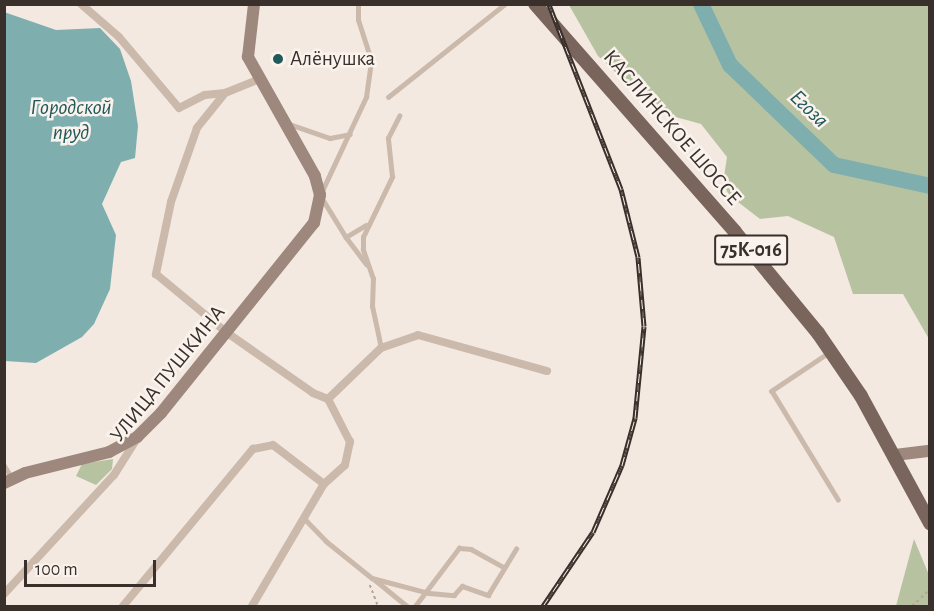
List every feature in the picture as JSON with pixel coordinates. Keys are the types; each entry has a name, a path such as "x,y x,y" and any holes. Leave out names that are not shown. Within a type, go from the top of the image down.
{"main road":[{"name":"КАСЛИНСКОЕ ШОССЕ","path":"535,4 735,232 831,351 895,455 930,523"}],"street":[{"path":"81,4 119,37 179,108 206,95 225,93 260,80"},
{"path":"254,4 248,57 306,155 320,195"},
{"path":"225,93 197,128 171,202 156,274 226,332 313,393 328,399 350,442 345,465 324,484 252,606"},
{"name":"УЛИЦА ПУШКИНА","path":"4,594 114,475 137,437 161,413 306,235 319,209 320,195"},
{"path":"328,399 381,348 418,335 547,371"},
{"path":"8,481 109,452 137,437"},
{"path":"123,606 230,473 253,450 273,445 324,484"},
{"path":"895,455 930,452"}],"lane":[{"path":"358,4 358,20 371,60 366,97 320,195 346,237 368,266"},
{"path":"388,97 505,4"},
{"path":"381,348 368,266 363,250 366,225 392,177 388,138 399,116"},
{"path":"286,123 330,138 350,134"},
{"path":"346,237 366,225"},
{"path":"831,351 772,391 838,499"},
{"path":"4,465 8,481"},
{"path":"304,518 326,541 407,606"},
{"path":"415,606 429,593 459,548 471,549 504,567"},
{"path":"372,578 429,593 454,595 462,586 488,595 516,549"}],"path":[{"path":"364,572 378,606"},
{"path":"912,606 930,589"}],"green space":[{"path":"569,5 929,5 929,339 903,294 853,294 834,237 788,216 760,219 729,195 723,183 727,157 701,124 672,116 642,97 598,56"},
{"path":"113,459 112,469 96,485 76,476 82,464"},
{"path":"914,539 929,575 929,606 896,606"}],"water":[{"name":"Городской пруд","path":"4,12 56,30 100,28 120,49 131,81 138,126 135,158 121,162 102,204 116,235 110,289 94,324 82,337 36,363 5,361"}],"waterway":[{"name":"Егоза","path":"701,4 730,65 834,165 930,186"}],"railway":[{"path":"543,606 593,532 622,465 635,418 644,326 638,257 621,189 549,4"}],"place":[{"name":"Алёнушка","path":"278,59"}]}
